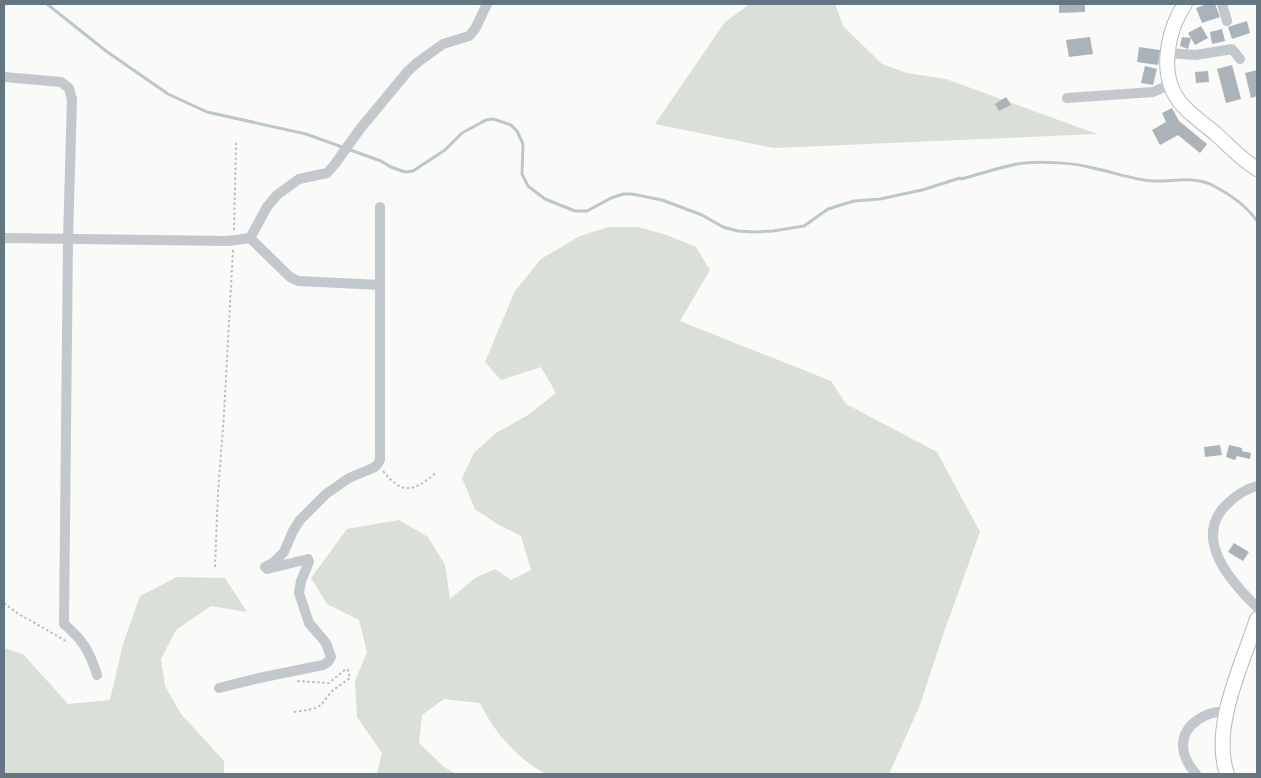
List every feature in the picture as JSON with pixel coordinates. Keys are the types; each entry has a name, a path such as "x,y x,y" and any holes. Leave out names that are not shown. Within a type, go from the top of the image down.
{"main road":[{"path":"1185,4 1177,18 1167,53 1173,92 1183,105 1244,161 1257,168"},
{"path":"1227,774 1222,740 1226,712 1257,619"}],"street":[{"path":"250,238 267,208 277,195 299,179 326,173 336,164 360,129 408,71 443,44 469,36 475,29 487,4"},
{"path":"1222,4 1227,20"},
{"path":"1167,53 1196,55 1232,49 1240,59"},
{"path":"4,77 61,82 69,88 72,98 68,239 64,624 83,643 90,654 97,675"},
{"path":"1066,98 1152,92 1171,84"},
{"path":"219,688 259,678 323,666 331,657 326,643 309,623 299,593 300,581 309,562 308,559 266,569 265,567 274,562 284,552 300,520 326,494 349,478 373,468 380,460 380,207"},
{"path":"4,238 233,240 250,238"},
{"path":"250,238 290,277 298,281 380,285"},
{"path":"1257,486 1234,496 1219,513 1212,533 1221,565 1240,591 1257,607"},
{"path":"1196,774 1185,756 1183,744 1186,733 1206,714 1226,712"}],"path":[{"path":"215,567 233,240 236,143"},
{"path":"380,460 383,472 391,481 401,487 413,488 436,473"},
{"path":"4,603 71,644"},
{"path":"293,681 329,683 346,669 350,678 332,691 321,704 313,709 294,712"}],"shaded area":[{"path":"750,4 835,4 843,26 882,64 907,73 946,79 1097,134 774,148 655,124 725,22"},
{"path":"609,227 638,227 664,234 696,247 710,270 680,321 831,381 846,404 937,452 980,532 920,705 889,774 545,774 525,760 507,743 492,724 480,703 444,699 422,715 419,743 444,767 456,774 377,774 382,753 357,717 355,681 367,652 359,620 327,604 311,578 347,529 399,520 428,537 445,565 450,599 475,578 495,569 511,580 531,570 521,536 497,524 475,509 462,478 474,453 496,433 528,415 556,393 541,367 501,380 485,362 515,291 541,259 580,236"},
{"path":"177,577 225,578 247,612 211,606 176,630 161,659 165,686 181,714 224,761 224,774 4,774 4,648 23,654 68,704 110,700 123,644 140,596"}],"building":[{"path":"1059,4 1085,4 1085,12 1059,13"},
{"path":"1207,4 1215,4 1220,17 1202,23 1196,8"},
{"path":"1247,21 1250,33 1232,39 1228,27"},
{"path":"1201,26 1208,38 1195,45 1188,33"},
{"path":"1222,29 1225,41 1212,44 1210,32"},
{"path":"1090,37 1093,54 1069,57 1066,40"},
{"path":"1182,37 1191,38 1188,49 1180,46"},
{"path":"1139,47 1160,50 1158,65 1137,62"},
{"path":"1232,65 1241,99 1226,103 1217,69"},
{"path":"1145,66 1157,69 1153,85 1141,83"},
{"path":"1257,70 1257,96 1251,98 1245,73"},
{"path":"1208,71 1209,82 1196,83 1195,72"},
{"path":"1006,97 1011,105 999,111 995,104"},
{"path":"1172,108 1179,121 1207,144 1200,153 1178,135 1160,145 1152,130 1166,122 1162,113"},
{"path":"1220,445 1222,455 1205,457 1204,447"},
{"path":"1229,445 1242,448 1242,451 1251,453 1250,459 1237,456 1235,460 1226,457"},
{"path":"1234,543 1249,552 1243,561 1228,552"}],"waterway":[{"path":"47,4 106,51 168,94 207,112 306,134 381,161 405,172 413,171 445,150 462,133 486,120 493,119 511,125 517,131 523,144 522,174 528,186 545,199 575,211 587,211 611,198 623,194 632,194 662,200 702,215 723,227 738,231 773,231 804,226 828,209 854,201 880,199 922,190 1009,166 1040,162 1078,165 1146,180 1196,180 1210,184 1230,195 1248,210 1257,221"}]}
